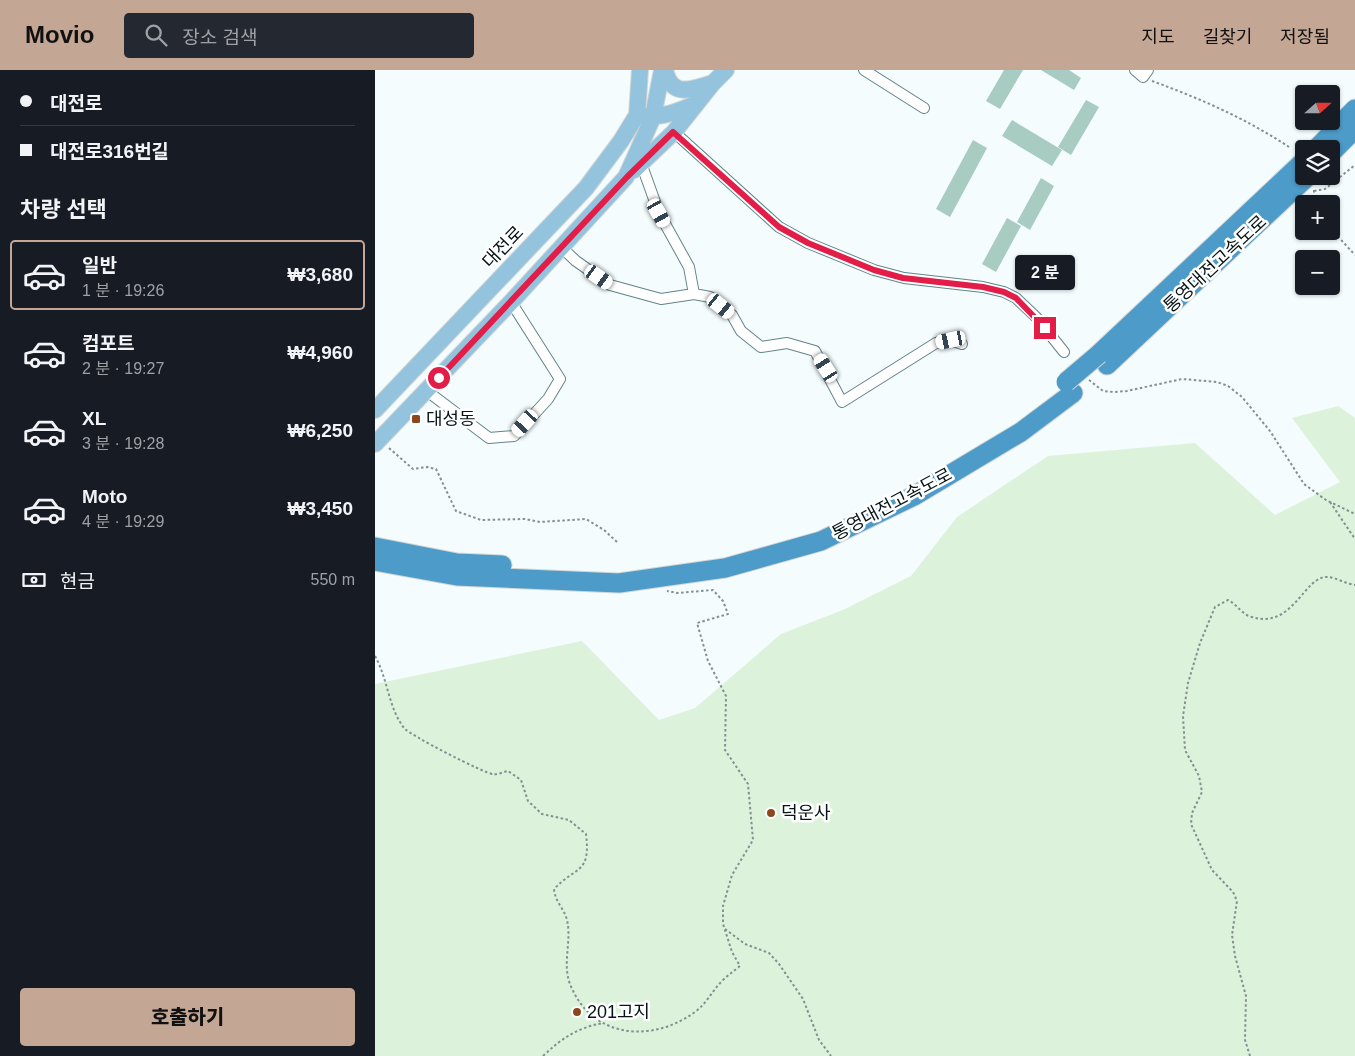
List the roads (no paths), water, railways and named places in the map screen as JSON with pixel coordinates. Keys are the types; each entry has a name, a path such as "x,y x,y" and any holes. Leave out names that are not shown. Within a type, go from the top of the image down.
{"highway":[{"path":"1325,140 1355,109"},
{"path":"1340,144 1355,129"},
{"name":"통영대전고속도로","path":"1103,359 1295,170"},
{"name":"통영대전고속도로","path":"375,561 619,583 725,568 821,541 914,496 1021,432 1070,387 1311,185"},
{"name":"통영대전고속도로","path":"375,546 457,569"}],"main road":[{"path":"640,70 645,116"},
{"path":"627,177 645,116 664,70"},
{"path":"664,70 668,81 676,89 688,90 713,83"},
{"path":"377,442 627,177 673,132 726,70"},
{"path":"645,116 675,112 697,103"},
{"name":"대전로","path":"375,410 586,188 621,141 645,116"}],"street":[{"path":"864,70 924,108"},
{"path":"673,132 779,227 808,243 874,270 903,278 983,287 1004,292 1016,298 1036,317 1064,352"},
{"path":"641,164 659,213 689,267 694,294"},
{"path":"561,247 576,261 611,285 661,299 694,294 710,297 732,314 741,331 761,347 787,343 815,351 842,402 936,343 951,340 962,344"},
{"path":"427,391 489,438 514,436 548,399 560,379 511,302"}],"place":[{"name":"대성동","path":"416,419"},
{"name":"덕운사","path":"771,813"},
{"name":"201고지","path":"577,1012"}]}
